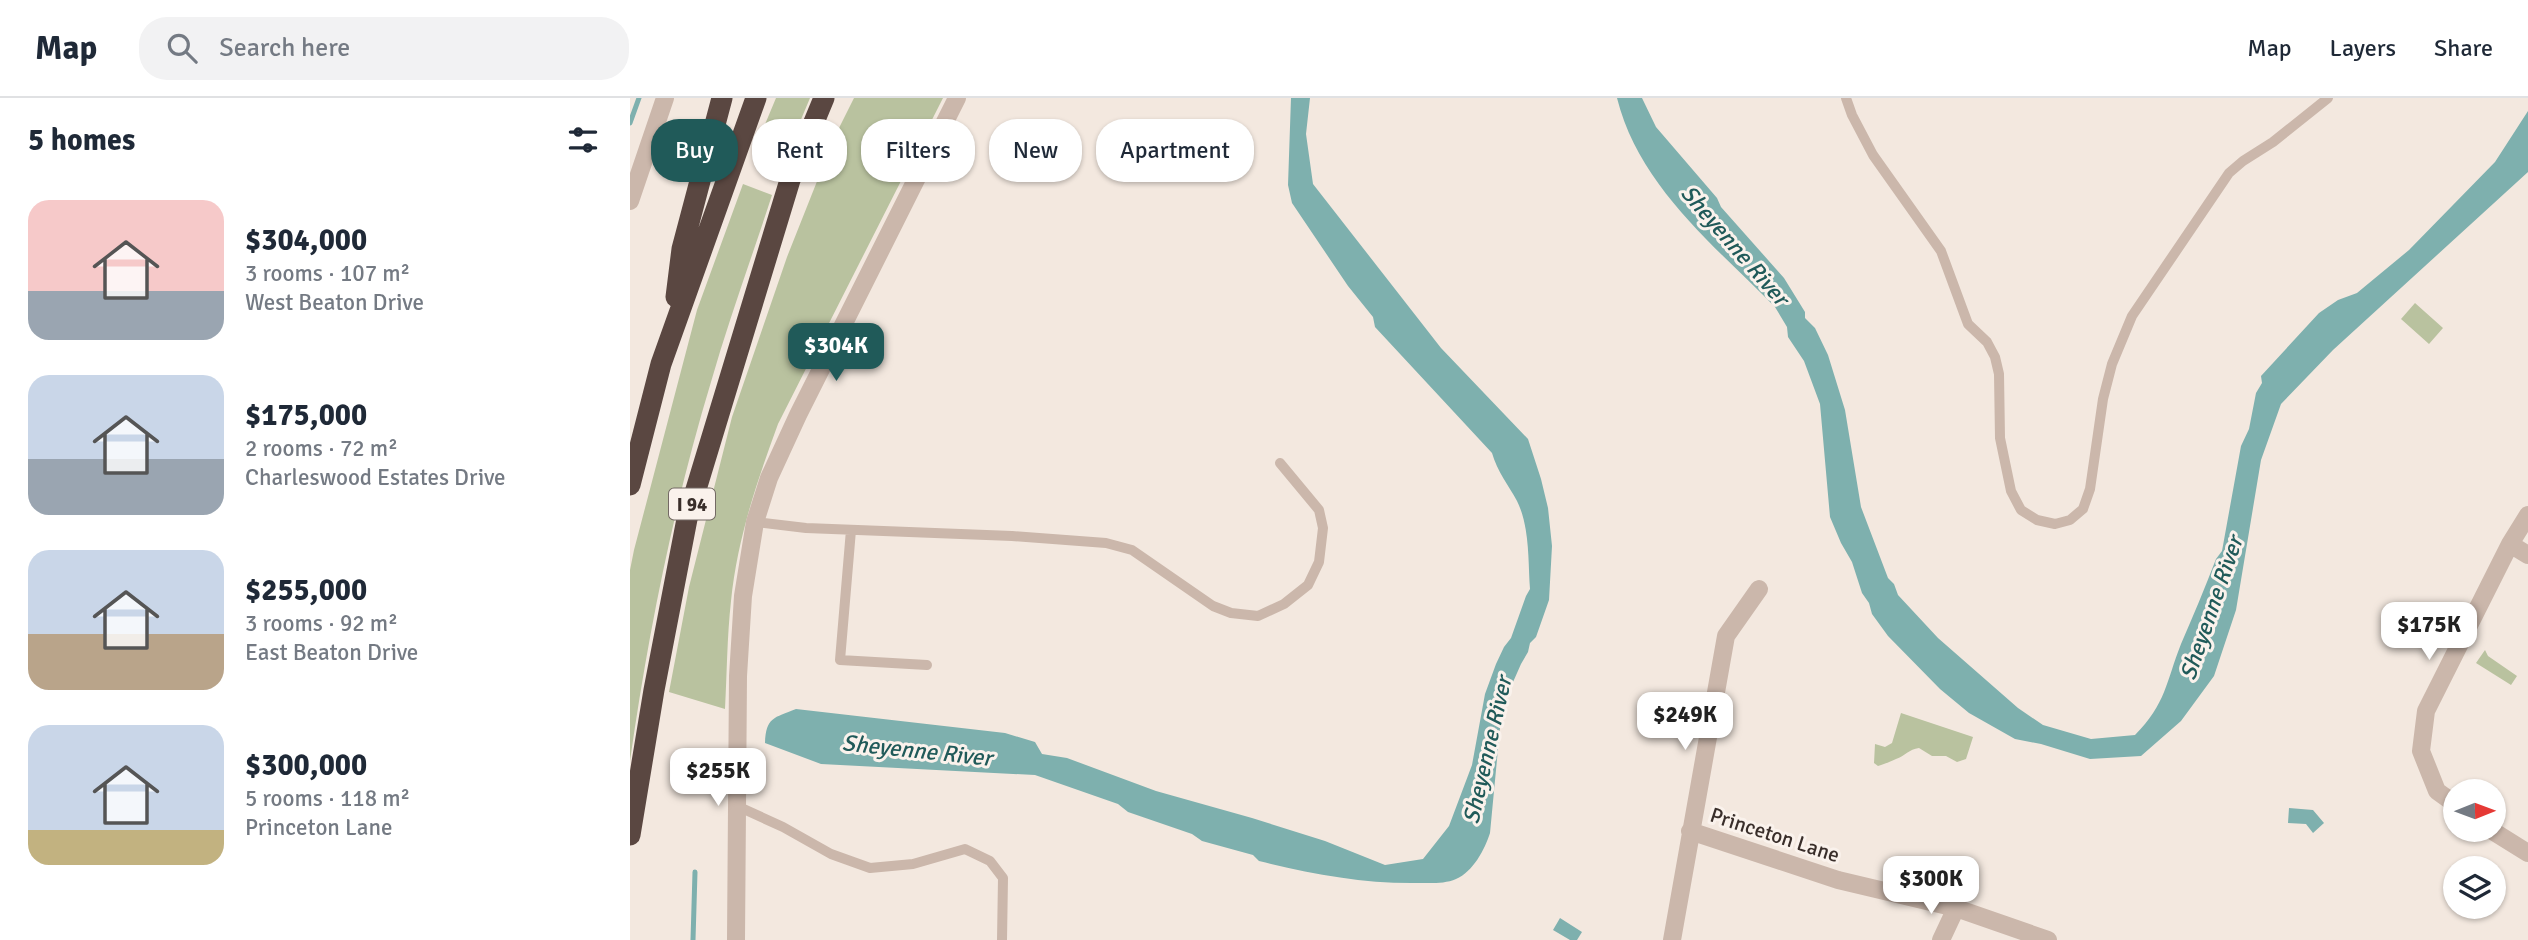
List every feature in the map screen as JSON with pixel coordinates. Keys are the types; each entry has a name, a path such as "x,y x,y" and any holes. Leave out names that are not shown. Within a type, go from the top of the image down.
{"highway":[{"path":"670,340 682,249 722,98"},
{"path":"630,485 670,340 757,98"},
{"name":"I 94","path":"815,119 824,98"},
{"path":"827,119 840,98"},
{"name":"I 94","path":"630,835 654,690 687,519 789,182"}],"street":[{"path":"630,201 665,98"},
{"path":"736,940 738,676 743,596 755,522 769,478 798,415 957,98"},
{"path":"2443,795 2438,791 2421,751 2426,711 2510,544 2528,515"},
{"path":"2510,544 2528,555"},
{"path":"1672,940 1726,636 1759,589"},
{"name":"Princeton Lane","path":"1690,831 1838,880 1956,908 2048,940"},
{"path":"2506,839 2528,853"},
{"path":"1941,940 1956,908"}],"lane":[{"path":"1846,98 1873,155 1941,251 1968,324 1987,342 1995,358 1999,374 2000,438 2011,491 2021,510 2037,520 2055,524 2070,520 2083,509 2090,489 2103,399 2112,363 2132,316 2229,173 2328,98"},
{"path":"755,522 806,528 1012,536 1106,543 1132,550 1213,606 1231,613 1258,615 1284,604 1308,585 1319,562 1323,528 1319,510 1280,463"},
{"path":"851,530 841,660 927,665"},
{"path":"737,806 783,827 831,855 870,868 913,864 965,849 990,861 1003,878 1002,940"}],"green space":[{"path":"776,98 810,98 801,119 767,119"},
{"path":"854,98 943,98 932,119 861,119 861,182 900,182 778,424 755,489 734,578 725,709 669,692 689,587 732,417 787,257 817,182 847,182 847,119 844,119"},
{"path":"743,184 772,195 718,358 685,475 654,617 630,761 630,570 697,310"},
{"path":"2415,303 2443,328 2429,344 2401,319"},
{"path":"2485,650 2488,656 2517,676 2511,685 2476,663"},
{"path":"1901,713 1973,737 1966,759 1957,762 1946,756 1932,756 1919,748 1878,766 1874,763 1875,744 1885,747 1892,743"}],"water":[{"name":"Sheyenne River","path":"1291,98 1310,98 1306,134 1313,184 1441,348 1528,439 1548,508 1552,546 1549,600 1536,637 1530,643 1502,707 1490,833 1473,866 1456,879 1437,883 1379,882 1318,874 1259,861 1253,855 1202,841 1192,834 1128,812 1118,804 1035,775 821,764 765,743 769,723 796,709 1005,733 1035,742 1042,754 1067,758 1156,791 1325,841 1385,865 1423,859 1449,826 1472,765 1485,694 1530,589 1526,533 1517,501 1492,453 1375,327 1373,317 1348,286 1292,203 1288,185"},
{"name":"Sheyenne River","path":"1617,98 1642,98 1656,127 1717,198 1721,207 1784,278 1805,312 1805,318 1815,328 1828,355 1845,410 1861,507 1888,578 1894,584 1898,595 1938,638 2018,708 2043,725 2091,739 2135,735 2159,703 2216,559 2222,551 2241,446 2249,429 2256,393 2262,383 2261,376 2319,313 2338,300 2357,293 2409,250 2495,162 2528,111 2528,172 2333,350 2281,404 2261,460 2236,610 2214,676 2181,721 2141,756 2090,759 2015,739 1969,713 1940,689 1888,636 1872,614 1852,562 1830,517 1820,404 1804,361 1788,337 1787,327 1775,307 1704,237 1661,186 1642,159"},
{"path":"2289,808 2313,810 2324,823 2313,833 2306,824 2288,823"},
{"path":"1560,918 1582,932 1577,940 1570,940 1553,930"}],"waterway":[{"path":"630,123 639,98"},
{"path":"693,940 695,872"}]}
